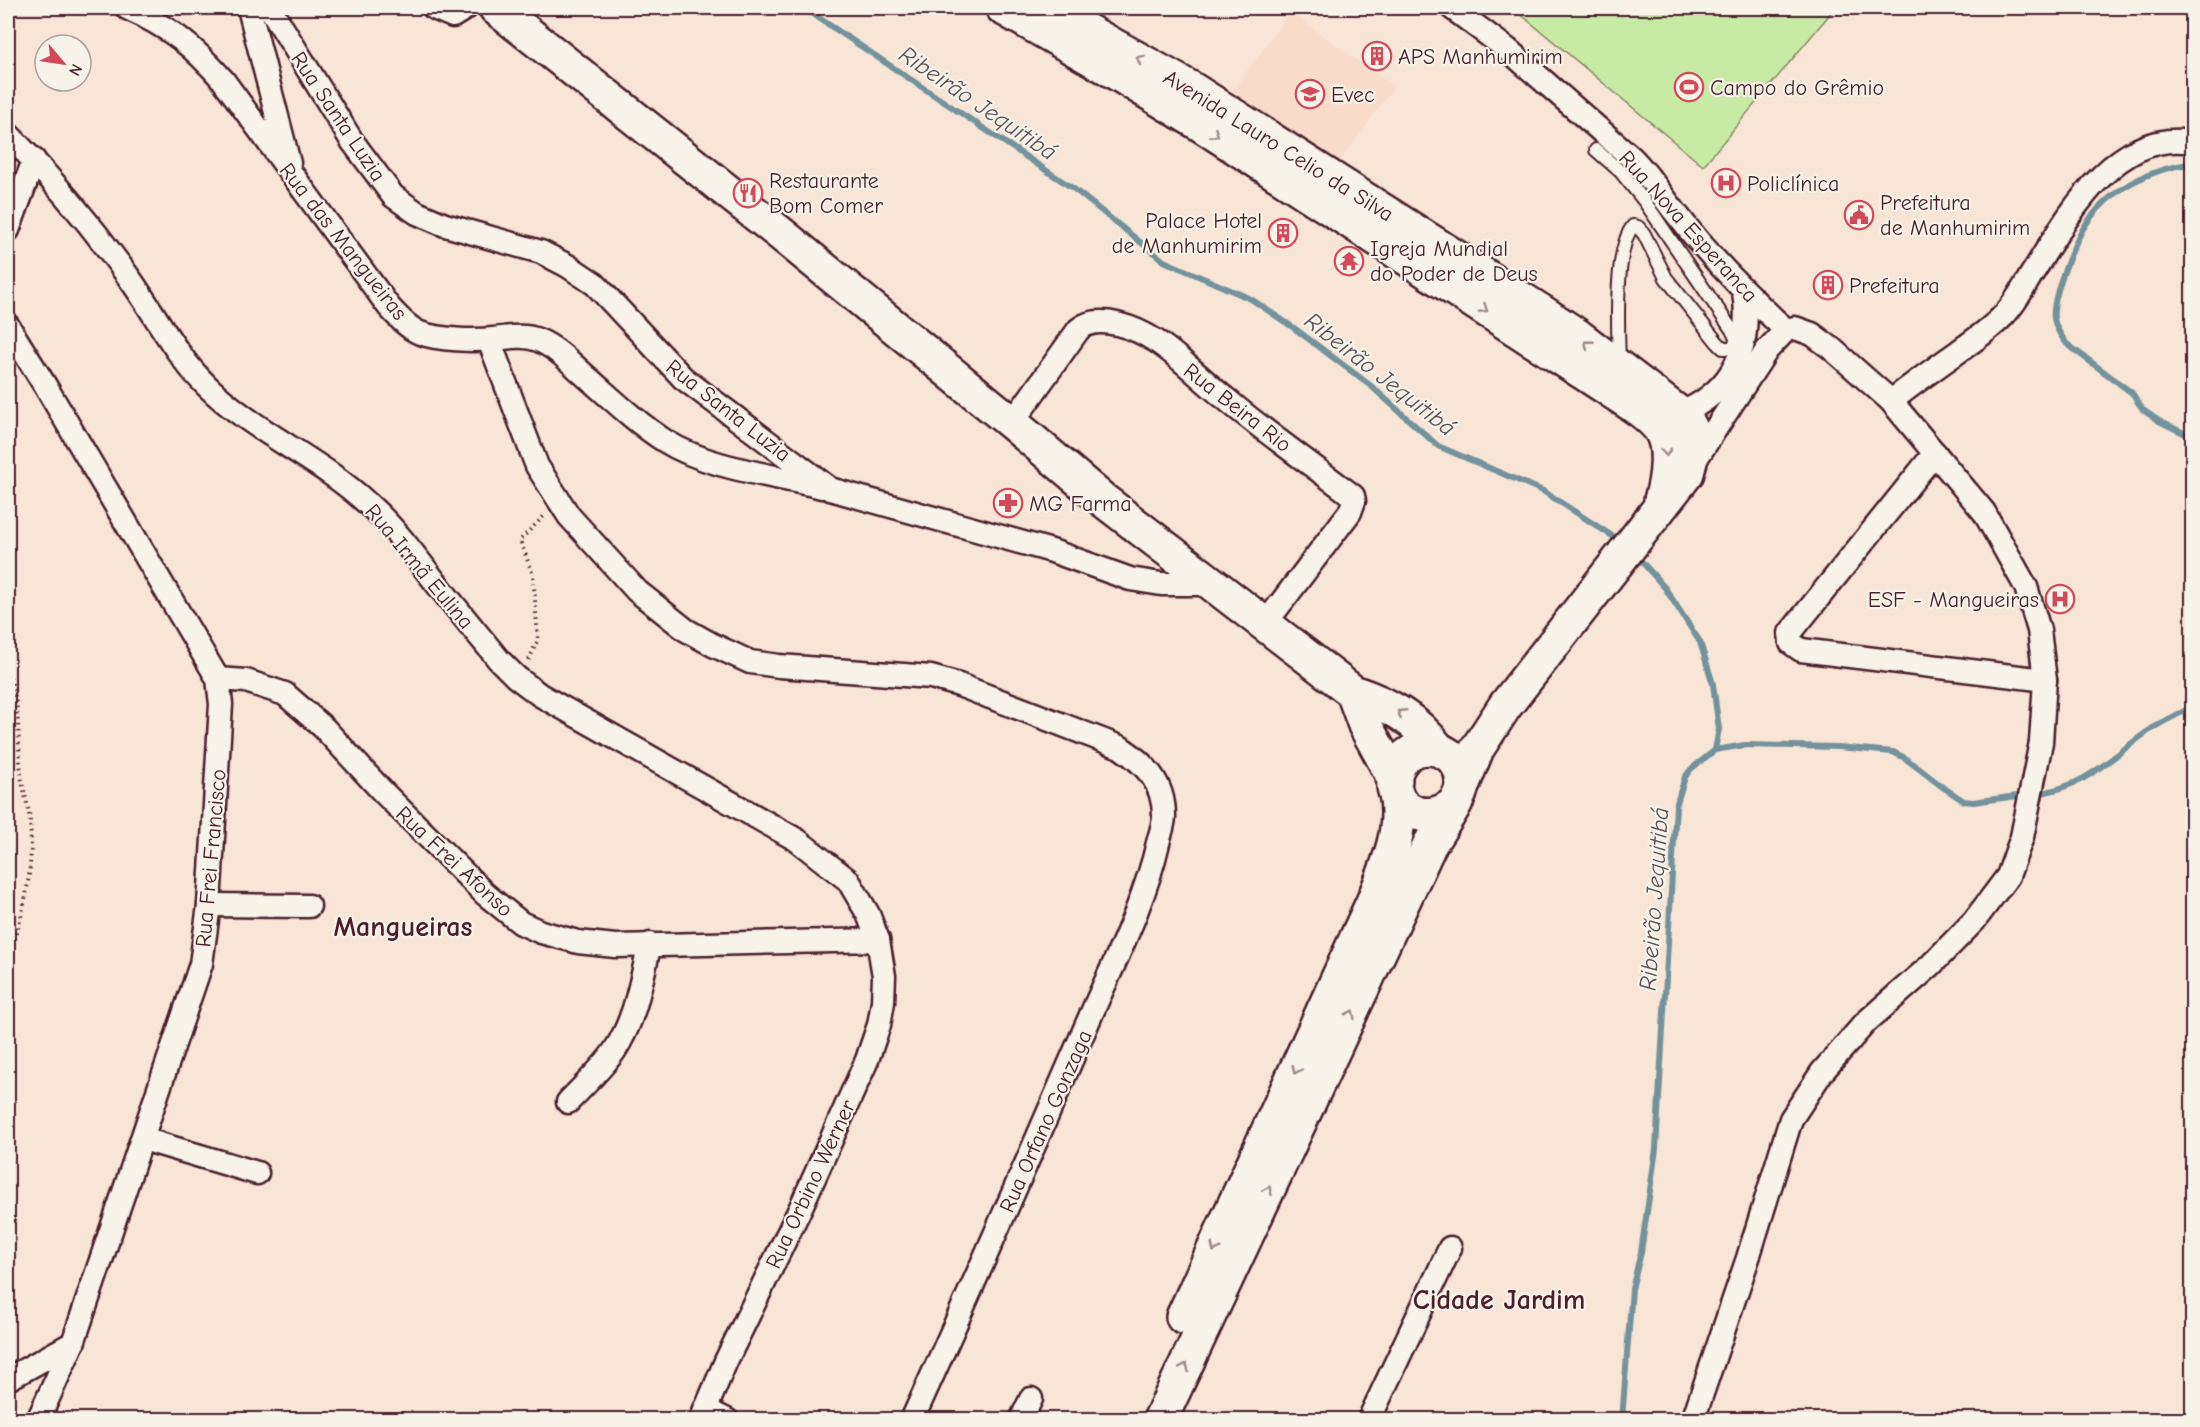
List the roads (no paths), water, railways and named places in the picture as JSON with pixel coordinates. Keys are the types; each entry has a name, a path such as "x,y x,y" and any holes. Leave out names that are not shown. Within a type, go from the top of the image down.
{"street":[{"name":"Rua das Mangueiras","path":"127,8 150,18 177,35 223,80 389,307 420,333 447,338 489,340 528,337 540,340 568,360 626,413 664,441 683,451 705,460 830,489"},
{"path":"249,8 292,176"},
{"name":"Rua Santa Luzia","path":"270,8 352,141 393,196 417,213 445,225 541,252 595,284 683,378 830,489 1052,551 1130,579 1161,584 1213,584"},
{"path":"434,8 453,16 466,8"},
{"path":"496,8 717,182 1012,423 1103,501 1353,692 1378,700 1402,713 1426,732 1441,750"},
{"name":"Avenida Lauro Celio da Silva","path":"1003,8 1055,21 1108,68 1183,99 1537,326 1607,388 1667,419 1689,423 1694,437 1686,473 1653,517"},
{"name":"Rua Nova Esperanca","path":"1452,8 1507,49 1632,158 1647,173 1674,212 1744,291 1786,330"},
{"name":"Rua Irmã Eulina","path":"8,134 34,160 87,222 130,280 182,359 207,386 237,412 320,467 367,502 403,540 499,660 520,680 540,695 797,840 848,880 868,914 878,940"},
{"path":"1891,400 1982,334 2006,313 2066,218 2097,181 2111,169 2141,148 2162,141 2193,142"},
{"path":"8,230 34,160"},
{"path":"1686,473 1742,361 1747,314 1744,291"},
{"name":"Rua Beira Rio","path":"1012,423 1079,329 1085,324 1103,322 1121,326 1157,341 1228,401 1353,496 1354,506 1350,512 1265,624"},
{"name":"Rua Frei Francisco","path":"8,326 218,679 222,704 210,905 201,964 73,1343 38,1419"},
{"name":"Avenida Lauro Celio da Silva","path":"1537,326 1578,336 1619,369 1667,419"},
{"path":"1667,419 1710,397 1742,361 1767,350 1786,330 1795,328 1812,334 1891,400 1984,512 2005,545 2026,587 2038,630 2044,680 2041,742 2037,764 2022,837 2008,876 1978,916 1930,966 1866,1022 1822,1072 1791,1119 1748,1258 1693,1419"},
{"name":"Rua Orfano Gonzaga","path":"489,340 537,466 569,516 637,591 687,630 750,662 905,674 959,685 1120,747 1138,759 1151,772 1162,801 1164,817 1154,864 1128,931 965,1304 912,1419"},
{"name":"Avenida Lauro Celio da Silva","path":"1653,517 1665,483 1667,457 1664,438 1667,419"},
{"path":"1935,453 1790,633 1791,643 1801,650 2044,680"},
{"path":"1160,1419 1429,846 1459,794 1477,749 1505,706 1653,517"},
{"name":"Rua Frei Afonso","path":"218,679 246,681 285,694 324,728 383,792 485,894 521,923 541,932 578,942 615,946 878,940"},
{"path":"1136,1419 1373,902 1395,841 1399,806 1395,787 1397,768 1409,754 1426,748 1441,750 1449,754 1457,763 1462,774 1459,794 1446,811 1435,815 1423,816 1406,808 1395,787 1365,724 1353,692"},
{"path":"1441,750 1482,727 1505,706"},
{"path":"210,905 309,906"},
{"name":"Rua Orbino Werner","path":"703,1414 726,1360 800,1209 867,1060 879,1025 883,1002 884,976 878,940"},
{"path":"568,1102 614,1052 625,1033 634,1012 650,944"},
{"path":"143,1138 257,1173"},
{"path":"1369,1419 1450,1248"},
{"path":"8,1379 73,1343"},
{"path":"1021,1419 1031,1399"},
{"path":"703,1414 728,1419"}],"lane":[{"path":"1596,150 1621,172 1653,213 1732,330 1742,361"},
{"path":"1619,369 1617,301 1625,242 1633,226 1638,227 1644,234 1666,278 1699,320 1723,348 1742,361"}],"waterway":[{"name":"Ribeirão Jequitibá","path":"804,8 1074,189 1164,261 1251,299 1294,328 1371,386 1438,446 1543,491 1620,541"},
{"path":"2192,164 2166,169 2138,179 2115,194 2095,212 2079,236 2066,266 2054,309 2057,329 2067,344 2132,393 2143,410 2159,421 2192,437"},
{"name":"Ribeirão Jequitibá","path":"1622,1420 1632,1289 1641,1252 1656,1149 1676,806 1685,777 1691,769 1715,750 1719,729 1713,684 1700,642 1665,588 1635,554"},
{"path":"2035,794 2083,779 2152,728 2192,707"},
{"path":"1715,750 1745,745 1838,747 1893,752 1905,758 1964,801 1973,802 2025,795"}],"place":[{"name":"APS Manhumirim","path":"1377,56"},
{"name":"Campo do Grêmio","path":"1689,87"},
{"name":"Evec","path":"1310,94"},
{"name":"Policlínica","path":"1726,183"},
{"name":"Restaurante Bom Comer","path":"748,193"},
{"name":"Prefeitura de Manhumirim","path":"1859,215"},
{"name":"Palace Hotel de Manhumirim","path":"1283,233"},
{"name":"Igreja Mundial do Poder de Deus","path":"1349,261"},
{"name":"Prefeitura","path":"1828,285"},
{"name":"MG Farma","path":"1008,503"},
{"name":"ESF - Mangueiras","path":"2060,599"}],"district":[{"name":"Mangueiras","path":"403,926"},
{"name":"Cidade Jardim","path":"1499,1299"}]}
